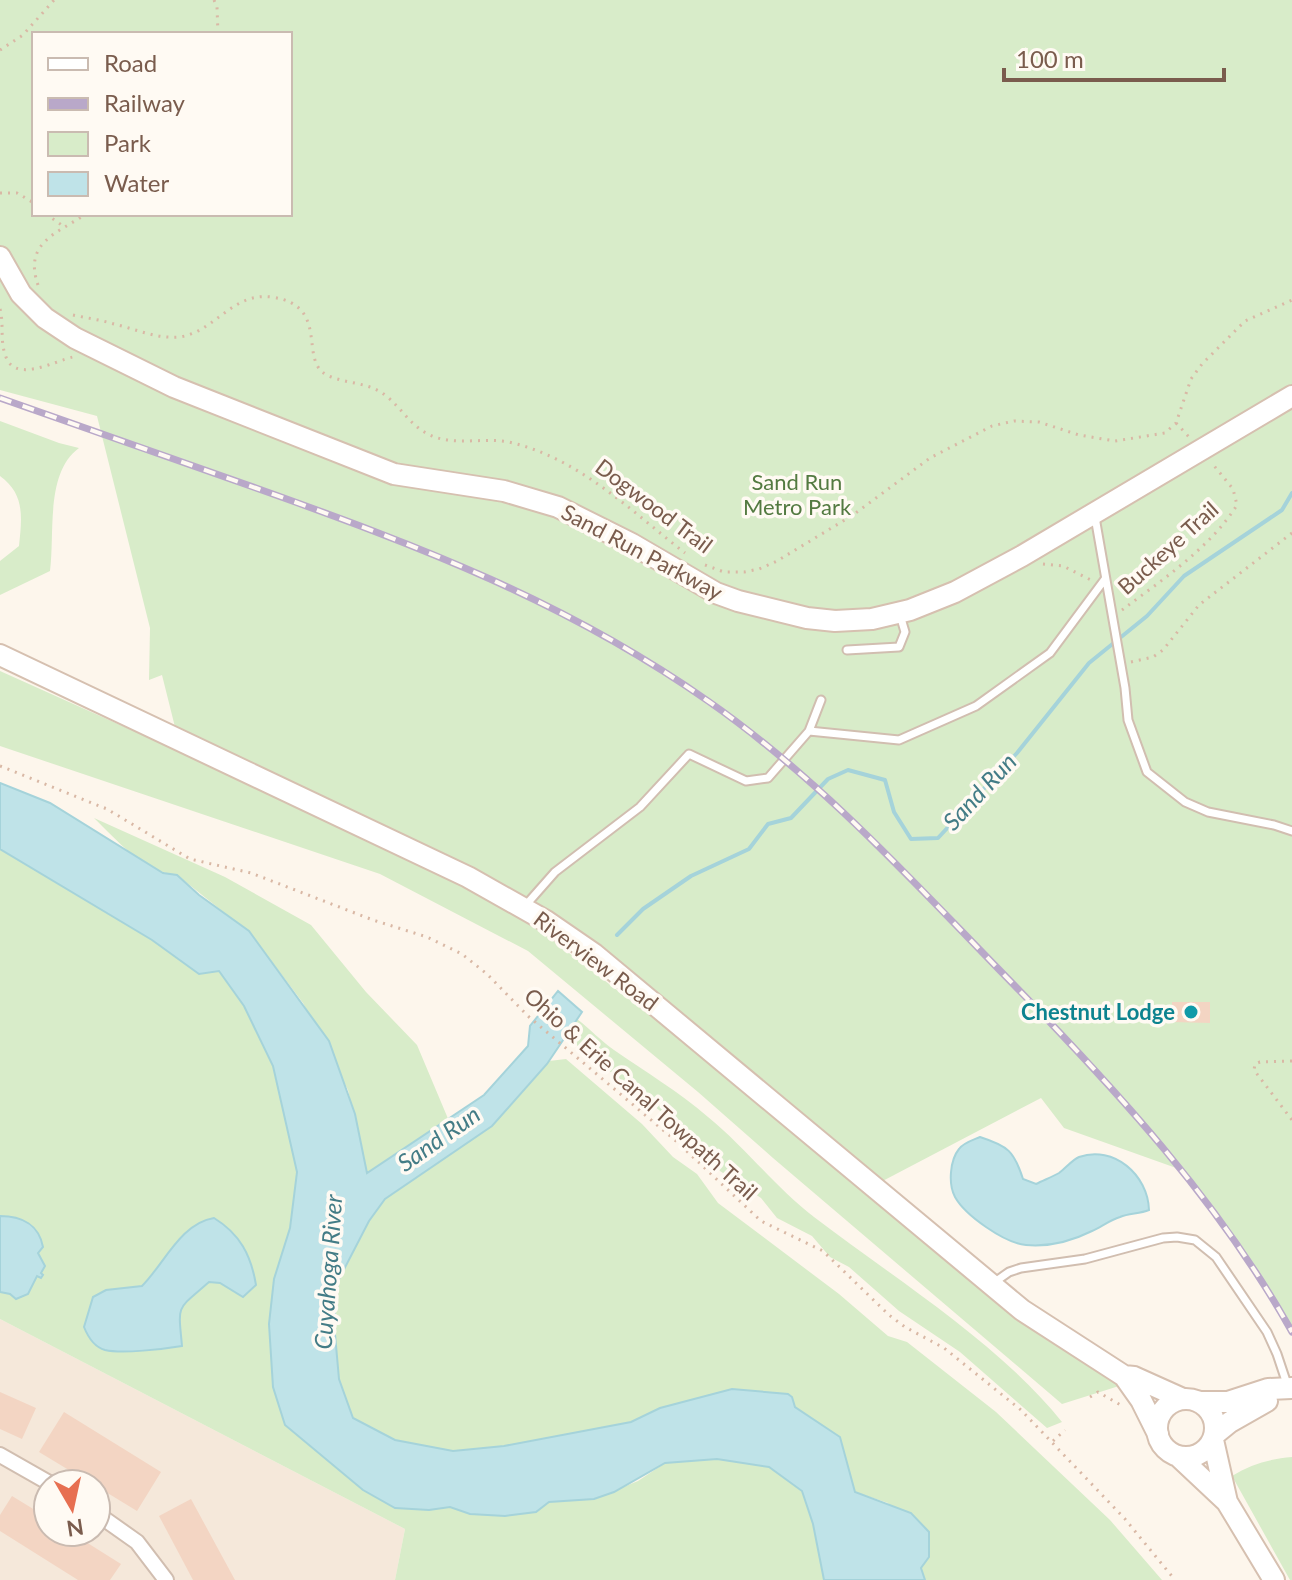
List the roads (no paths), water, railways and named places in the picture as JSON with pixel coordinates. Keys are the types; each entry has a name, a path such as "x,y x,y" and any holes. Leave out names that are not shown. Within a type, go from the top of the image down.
{"main road":[{"name":"Sand Run Parkway","path":"0,257 21,294 34,309 75,338 151,376 394,474 504,491 558,507 632,544 691,580 738,601 787,614 835,621 872,619 899,613 965,587 1292,396"},
{"name":"Riverview Road","path":"0,655 468,877 523,907 594,954 1022,1310 1124,1376 1191,1401"},
{"name":"Riverview Road","path":"1124,1376 1141,1400 1158,1434"},
{"path":"1274,1580 1227,1502 1178,1456 1165,1448 1157,1425 1166,1408 1191,1401 1234,1401 1268,1389 1290,1389"},
{"path":"1178,1456 1195,1456 1242,1414 1290,1389"},
{"path":"1191,1401 1211,1412 1227,1502"}],"street":[{"path":"0,1455 32,1473"},
{"path":"112,1524 137,1542 166,1580"}],"lane":[{"path":"1094,514 1128,720 1147,772 1185,802 1208,812 1292,831"},
{"path":"809,731 899,740 976,706 1050,653 1105,579"},
{"path":"847,650 899,647 905,632 899,613"},
{"path":"523,907 555,872 640,807 689,754 746,781 768,778 809,731 821,700"},
{"path":"992,1284 1021,1268 1085,1259 1163,1238 1195,1240 1216,1257 1267,1332 1290,1389"}],"water":[{"name":"Cuyahoga River","path":"0,783 50,803 163,873 177,875 249,931 329,1041 355,1114 367,1173 484,1095 528,1046 530,1026 558,991 582,1012 547,1064 492,1126 385,1199 369,1221 338,1281 334,1323 339,1379 353,1418 395,1440 453,1451 504,1446 631,1422 660,1408 732,1389 788,1394 795,1407 840,1437 855,1492 911,1513 929,1532 929,1557 921,1568 925,1580 824,1580 813,1524 802,1491 769,1467 717,1459 665,1463 614,1492 594,1499 549,1502 536,1512 505,1516 470,1514 450,1507 429,1510 395,1508 363,1490 285,1425 273,1387 269,1324 274,1279 290,1228 297,1172 273,1066 244,1006 219,971 199,974 152,940 0,849"},
{"path":"980,1137 1009,1151 1023,1179 1036,1184 1059,1173 1079,1157 1092,1154 1116,1159 1127,1166 1143,1185 1149,1210 1116,1218 1084,1235 1060,1242 1026,1245 1007,1239 976,1220 960,1204 951,1186 956,1154 963,1145"},
{"path":"0,1216 28,1223 38,1233 43,1247 38,1253 45,1266 43,1275 41,1278 37,1276 28,1294 16,1299 0,1292"},
{"path":"214,1218 231,1231 243,1246 256,1285 243,1297 220,1283 209,1282 182,1309 182,1346 122,1351 101,1349 95,1344 84,1327 93,1297 106,1290 142,1286 183,1236 202,1221"}],"waterway":[{"name":"Sand Run","path":"617,935 643,909 691,876 749,849 768,824 791,818 828,779 848,770 885,780 894,812 911,839 938,838 1017,753 1089,663 1147,616 1184,576 1282,510 1292,493"}],"railway":[{"path":"0,398 316,510 490,579 600,634 708,701 791,765 868,836 1092,1067 1200,1194 1264,1284 1292,1332"}],"place":[{"name":"Chestnut Lodge","path":"1191,1012"}],"park label":[{"name":"Sand Run Metro Park","path":"797,494"}]}
